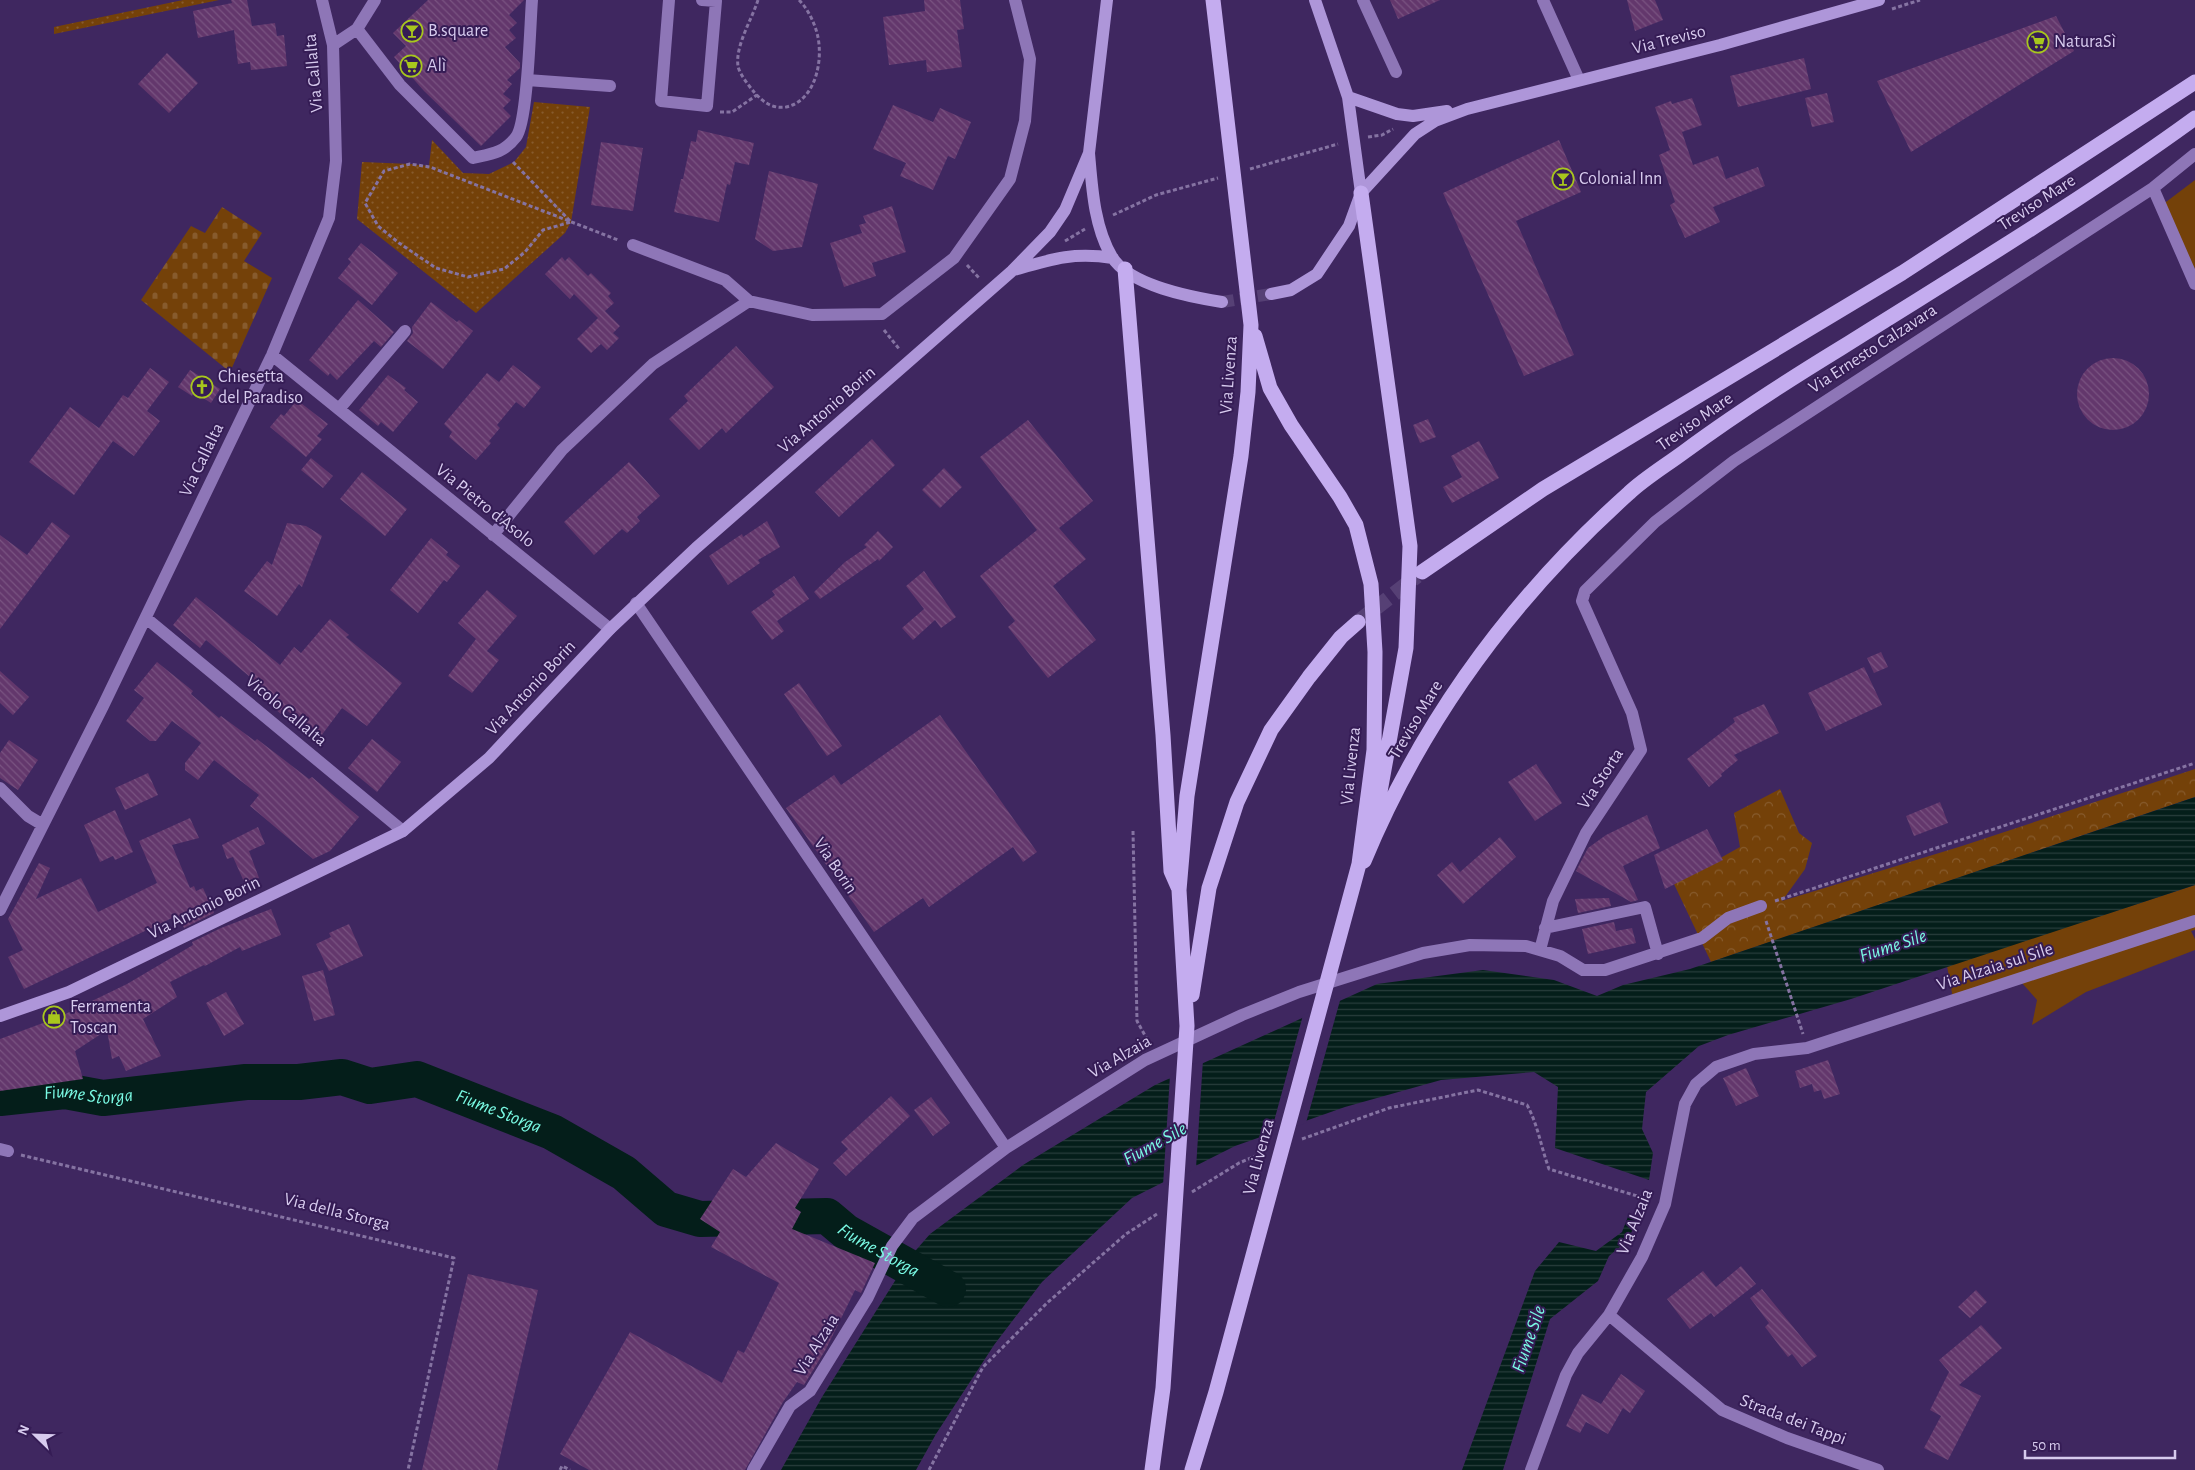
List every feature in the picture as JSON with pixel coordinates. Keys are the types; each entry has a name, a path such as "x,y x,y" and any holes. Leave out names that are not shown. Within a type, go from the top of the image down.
{"highway":[{"path":"1213,0 1251,325"},
{"name":"Treviso Mare","path":"1422,572 1543,489 1664,418 1902,273 2195,82"},
{"name":"Treviso Mare","path":"1352,890 1403,777 1461,682 1518,606 1560,558 1631,491 1717,428 1774,390 2044,221 2152,150 2195,118"},
{"path":"1361,193 1410,546 1406,648 1369,851"},
{"path":"1124,269 1163,735 1170,871 1179,890"},
{"name":"Via Livenza","path":"1192,1470 1216,1392 1359,864 1374,750 1375,628 1371,584 1356,525 1340,497 1291,425 1270,388 1251,325"},
{"name":"Via Livenza","path":"1152,1470 1163,1388 1187,1026 1179,890 1189,786 1241,456 1248,392 1251,325"},
{"path":"1187,1026 1209,888 1237,802 1271,730 1309,677 1342,637 1358,622"}],"main road":[{"path":"1106,0 1089,153 1091,178 1102,235 1113,258 1124,269 1154,286 1183,296 1222,302"},
{"path":"1271,294 1291,290 1317,274 1349,226 1361,193 1348,97 1315,0"},
{"name":"Via Treviso","path":"1361,193 1415,134 1435,121 1467,109 1720,45 1877,0"},
{"name":"Via Treviso","path":"1348,97 1397,114 1413,116 1467,109"},
{"name":"Via Antonio Borin","path":"0,1016 69,992 403,831 489,758 610,629 703,541 1012,270 1050,232 1065,210 1089,153"},
{"name":"Via Antonio Borin","path":"1012,270 1068,255 1091,255 1113,258"}],"street":[{"name":"Via Callalta","path":"0,910 146,618 272,355 329,218 336,161 332,45 322,0"},
{"path":"332,45 357,28 375,0"},
{"path":"357,28 400,85 473,158 499,153 517,136 525,98 532,0"},
{"path":"669,0 661,100 708,106 716,1 702,0"},
{"path":"633,245 725,280 749,301 812,315 882,314 957,253 1010,179 1026,121 1030,59 1016,0"},
{"path":"1363,0 1396,72"},
{"path":"1543,0 1579,80"},
{"path":"526,80 610,86"},
{"name":"Via Ernesto Calzavara","path":"1586,592 1655,522 1734,460 2153,188 2195,154"},
{"path":"2153,188 2195,284"},
{"path":"493,535 562,450 653,364 749,301"},
{"path":"339,409 405,331"},
{"name":"Via Pietro d'Asolo","path":"272,355 610,629"},
{"name":"Via Storta","path":"1540,950 1553,901 1586,833 1641,750 1632,713 1582,601 1586,592"},
{"name":"Via Borin","path":"636,603 1006,1148"},
{"name":"Vicolo Callalta","path":"146,618 403,831"},
{"path":"0,788 28,816 43,825"},
{"name":"Via Alzaia","path":"753,1470 790,1406 810,1391 868,1297 892,1246 913,1218 1006,1148 1156,1055 1242,1015 1298,992 1423,953 1470,946 1526,946 1560,956 1583,970 1605,970 1702,938 1728,918 1761,906"},
{"path":"1545,928 1645,907 1658,954"},
{"name":"Via Alzaia sul Sile","path":"1805,1042 2195,921"},
{"name":"Via Alzaia","path":"1531,1470 1566,1374 1578,1353 1609,1315 1642,1257 1664,1204 1685,1104 1696,1084 1716,1067 1754,1054 1805,1042"},
{"name":"Strada dei Tappi","path":"1609,1315 1722,1410 1787,1438 1878,1470"}],"path":[{"path":"758,0 742,38 738,66 756,95 776,108 795,105 807,95 816,76 818,34 806,7 799,0"},
{"path":"1877,0 1893,10 1920,0"},
{"path":"708,106 717,111 732,112 756,95"},
{"path":"504,148 516,165 571,222"},
{"path":"571,222 543,230 525,252 504,269 468,277 436,268 399,243 378,226 365,203 384,171 410,164 430,166 633,245"},
{"path":"957,253 990,290"},
{"path":"870,314 910,361"},
{"path":"1761,906 2195,763"},
{"path":"1133,831 1137,1020 1156,1055"},
{"path":"1766,921 1805,1042"},
{"name":"Via della Storga","path":"4,1150 454,1258 408,1470"},
{"path":"560,1470 562,1466 570,1470"}],"green space":[{"path":"183,0 219,0 54,34 54,27"},
{"path":"534,102 590,107 571,222 565,233 476,313 357,219 362,162 429,166 432,140 463,173 489,174 514,162 526,147"},
{"path":"2195,180 2195,269 2162,205"},
{"path":"222,207 262,233 244,261 272,278 230,372 141,300 191,226 205,233"},
{"path":"2195,769 2195,797 1711,962 1674,884 1740,847 1734,813 1780,789 1799,833 1812,843 1805,869 1782,901 1962,846"},
{"path":"2195,885 2195,930 2191,931 2195,939 2195,950 2086,992 2032,1025 2037,1000 2022,983 1954,1004 1947,966"}],"water":[{"name":"Fiume Sile","path":"2195,797 2195,885 1851,999 1728,1035 1699,1046 1646,1092 1642,1129 1653,1153 1649,1180 1555,1148 1558,1087 1534,1072 1441,1080 1345,1107 1235,1146 1132,1198 1042,1282 994,1345 936,1434 916,1470 781,1470 822,1397 910,1257 930,1234 1023,1165 1155,1085 1377,984 1483,970 1554,980 1597,996 1623,985 1690,969"},
{"name":"Fiume Sile","path":"1629,1214 1639,1217 1627,1241 1609,1256 1598,1281 1550,1319 1503,1470 1462,1470 1535,1271 1559,1242 1596,1251 1622,1232"}],"pier":[{"path":"1341,997 1306,1123 1270,1136 1303,1015"},
{"path":"1203,1060 1196,1168 1163,1185 1170,1075"}],"building":[{"path":"231,0 247,0 252,26 275,23 277,36 284,35 287,66 251,70 250,62 238,64 234,30 198,38 193,11 232,3"},
{"path":"428,0 524,0 509,15 517,23 509,30 516,38 505,47 520,63 520,68 507,80 512,84 503,94 511,100 503,108 511,116 481,146 424,91 394,57 406,46 393,33"},
{"path":"924,0 960,0 964,29 957,30 962,67 927,72 926,60 889,65 883,17 925,11"},
{"path":"1390,0 1440,0 1398,19"},
{"path":"1627,0 1655,0 1663,20 1635,31"},
{"path":"2056,16 2074,51 1911,152 1877,81"},
{"path":"167,53 198,83 169,113 138,84"},
{"path":"1804,58 1811,89 1738,107 1730,76"},
{"path":"1827,93 1834,122 1812,127 1805,98"},
{"path":"1692,98 1702,125 1682,132 1693,165 1718,156 1726,179 1758,167 1765,186 1713,207 1720,222 1685,238 1670,205 1675,202 1659,155 1670,150 1655,107 1671,101 1672,104"},
{"path":"893,105 933,122 940,108 971,122 955,159 948,156 933,190 900,176 906,163 873,149"},
{"path":"698,130 754,143 749,165 735,162 730,185 727,184 719,222 674,212 691,141 696,142"},
{"path":"1559,140 1581,192 1516,221 1574,355 1524,376 1443,193"},
{"path":"601,142 643,148 633,211 591,205"},
{"path":"769,171 818,184 802,247 773,251 755,239"},
{"path":"892,206 906,252 872,263 876,276 844,287 830,243 862,233 859,225 866,223 863,216"},
{"path":"361,243 398,273 372,305 338,278 351,262 348,259"},
{"path":"562,257 565,261 569,257 588,276 591,273 611,293 608,296 614,303 605,311 620,326 613,333 619,338 607,350 601,344 591,353 577,339 598,318 574,294 570,299 545,274"},
{"path":"358,300 394,332 381,347 374,341 337,380 330,373 328,376 309,360"},
{"path":"431,302 457,322 459,320 473,331 443,369 407,341 413,333 412,327"},
{"path":"736,346 774,387 726,433 722,428 699,450 669,419 688,401 684,396"},
{"path":"2120,358 2139,368 2147,380 2149,394 2147,408 2139,420 2127,428 2106,430 2087,420 2079,408 2077,387 2087,368 2099,360"},
{"path":"513,365 541,387 524,408 516,402 497,425 500,428 489,441 491,443 476,460 449,437 452,432 444,424 487,373 499,382"},
{"path":"150,368 169,382 147,411 160,421 134,456 113,441 74,495 29,462 70,407 99,428 123,395 128,398"},
{"name":"Chiesetta del Paradiso","path":"190,370 220,389 211,403 194,392 192,396 178,387"},
{"path":"388,375 406,388 404,390 418,402 393,432 381,422 378,426 359,410"},
{"path":"297,400 328,424 317,436 322,439 306,457 270,427 281,414 284,416"},
{"path":"1428,419 1436,437 1420,443 1413,425"},
{"path":"1028,420 1093,501 1059,528 1086,559 1053,586 1096,640 1048,678 1008,627 1015,621 980,576 1037,530 980,457"},
{"path":"872,439 895,465 839,517 815,492"},
{"path":"1479,441 1499,478 1452,503 1443,487 1462,477 1451,456"},
{"path":"311,458 333,476 323,488 301,470"},
{"path":"629,462 660,496 637,517 640,521 627,533 622,529 594,555 564,522"},
{"path":"944,468 962,487 940,508 922,490"},
{"path":"362,472 407,509 385,536 340,499"},
{"path":"767,521 780,547 758,560 760,563 728,585 709,556 742,534 743,537"},
{"path":"52,522 70,536 0,629 0,535 27,555"},
{"path":"287,523 306,526 322,536 302,587 299,584 277,616 244,591 267,561 272,565"},
{"path":"878,531 893,547 879,561 878,559 820,599 814,592 845,562 867,547 864,545"},
{"path":"431,538 448,552 446,555 460,566 447,582 444,580 418,613 390,590"},
{"path":"924,571 956,617 941,628 935,620 913,640 902,628 924,609 906,586"},
{"path":"794,576 809,599 777,621 784,631 772,640 751,612 775,595 772,591"},
{"path":"487,590 517,616 487,651 499,660 472,693 448,676 476,639 458,623"},
{"path":"196,597 280,665 294,647 301,653 330,619 349,635 346,637 402,683 367,726 342,708 321,736 286,710 282,715 263,698 268,692 206,640 200,648 173,625"},
{"path":"1881,652 1888,667 1874,673 1867,658"},
{"path":"157,662 193,691 191,694 219,718 221,716 255,741 257,739 309,779 312,777 359,817 330,851 313,859 250,806 259,795 214,760 198,780 185,770 185,763 201,743 172,721 156,741 150,741 126,721 144,698 134,690"},
{"path":"1864,667 1882,705 1826,731 1808,693"},
{"path":"0,671 29,697 13,715 0,703"},
{"path":"799,683 842,746 827,756 784,694"},
{"path":"1764,704 1779,733 1734,755 1738,760 1709,787 1687,759 1735,722 1733,718"},
{"path":"940,715 1037,852 1023,862 1013,847 929,907 923,898 874,932 786,808 834,775 841,785"},
{"path":"372,739 401,762 377,792 348,768"},
{"path":"9,740 38,760 18,790 0,778 0,753"},
{"path":"1536,764 1562,803 1535,821 1508,782"},
{"path":"148,773 158,795 125,810 115,788"},
{"path":"1940,802 1948,823 1914,836 1906,816"},
{"path":"115,810 133,852 115,860 113,856 100,862 84,825"},
{"path":"1647,815 1660,848 1623,866 1638,900 1631,902 1576,871 1588,848 1606,835"},
{"path":"190,818 199,838 172,845 190,888 194,886 196,891 203,888 214,913 184,928 180,920 174,923 172,918 24,989 8,957 23,950 8,919 39,863 50,868 36,899 81,878 98,912 157,883 139,841"},
{"path":"258,827 265,844 249,851 259,878 245,884 233,857 227,859 222,845"},
{"path":"1707,829 1723,860 1665,889 1654,855"},
{"path":"1500,837 1516,857 1463,904 1437,875 1452,862 1460,872"},
{"path":"1609,898 1611,906 1578,913 1575,899"},
{"path":"271,909 281,935 242,951 240,947 170,982 177,997 143,1019 161,1056 126,1071 119,1056 112,1059 107,1030 75,1051 83,1079 0,1091 0,1039 59,1017 127,984 193,945 192,942 221,928"},
{"path":"1614,922 1616,931 1632,928 1636,943 1588,954 1582,929"},
{"path":"349,924 363,956 329,971 316,944 331,937 329,933"},
{"path":"323,970 335,1015 314,1021 302,976"},
{"path":"226,992 244,1024 224,1036 206,1003"},
{"path":"1828,1060 1840,1094 1824,1099 1821,1090 1814,1092 1812,1084 1800,1088 1795,1071"},
{"path":"1746,1068 1759,1096 1736,1106 1723,1078"},
{"path":"891,1096 910,1116 846,1176 833,1163 848,1149 841,1142"},
{"path":"931,1097 950,1123 933,1136 914,1110"},
{"path":"776,1143 819,1169 795,1208 801,1212 792,1229 875,1263 861,1293 855,1290 826,1349 804,1385 797,1382 783,1402 745,1470 589,1470 560,1454 630,1332 722,1383 738,1350 744,1353 779,1283 711,1247 720,1232 700,1219 733,1169 746,1177"},
{"path":"1741,1266 1756,1284 1714,1317 1711,1313 1690,1329 1667,1299 1703,1271 1716,1287"},
{"path":"468,1274 538,1290 497,1470 422,1470"},
{"path":"1762,1289 1817,1356 1802,1367 1792,1354 1788,1357 1765,1327 1769,1323 1750,1298"},
{"path":"1976,1290 1987,1302 1970,1318 1958,1307"},
{"path":"1981,1325 2002,1348 1959,1385 1981,1396 1948,1460 1924,1448 1941,1416 1930,1410 1949,1372 1939,1360"},
{"path":"1621,1374 1645,1391 1630,1413 1623,1408 1608,1434 1586,1422 1580,1433 1566,1426 1582,1394 1601,1404"}],"waterway":[{"name":"Fiume Storga","path":"0,1098 65,1091 103,1098 246,1082 299,1082 342,1077 370,1086 417,1079 552,1132 624,1173 666,1209 700,1219 827,1216 846,1232 948,1289"}],"tunnel":[{"path":"1222,302 1271,294"},
{"path":"1358,622 1417,576"}],"place":[{"name":"B.square","path":"412,31"},
{"name":"NaturaSì","path":"2038,42"},
{"name":"Alì","path":"411,66"},
{"name":"Colonial Inn","path":"1563,179"},
{"name":"Chiesetta del Paradiso","path":"202,387"},
{"name":"Ferramenta Toscan","path":"54,1017"}]}
